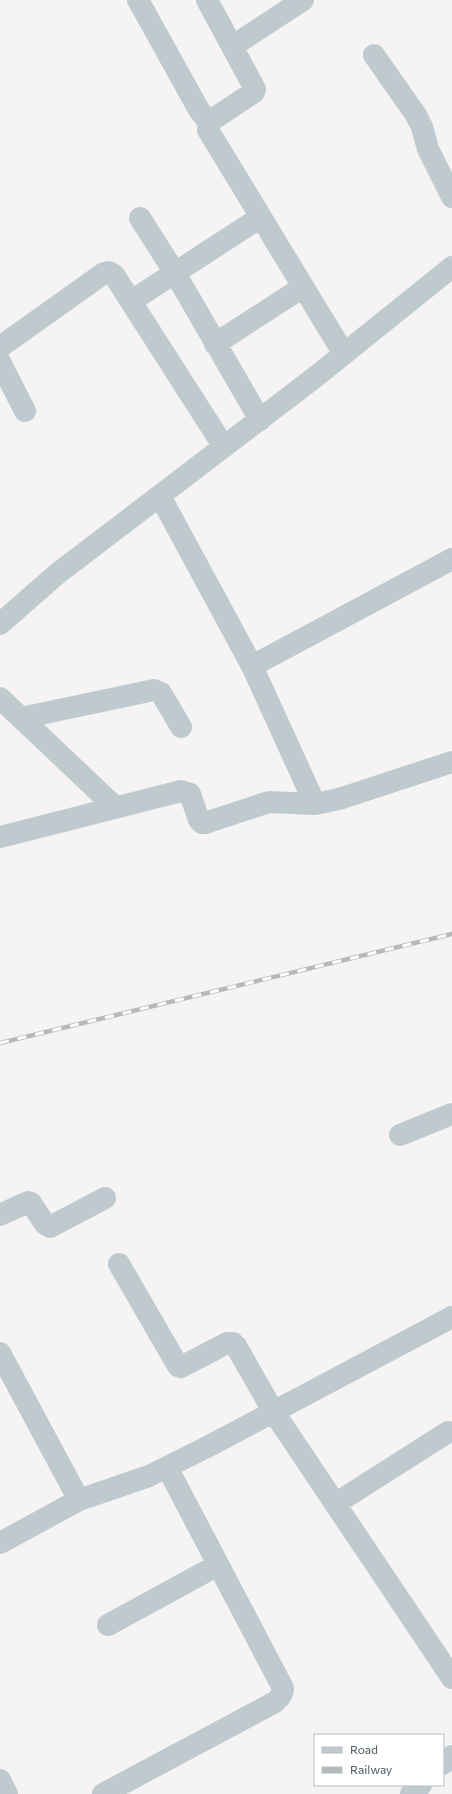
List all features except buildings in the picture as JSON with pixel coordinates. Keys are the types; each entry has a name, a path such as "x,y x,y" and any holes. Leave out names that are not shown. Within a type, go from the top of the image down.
{"street":[{"path":"138,0 199,110 209,122 208,130 344,354"},
{"path":"207,0 255,89 254,92 209,122"},
{"path":"233,46 303,0"},
{"path":"374,55 416,115 433,161 452,197"},
{"path":"128,297 136,298 261,217"},
{"path":"140,218 175,273 260,420"},
{"path":"0,624 57,574 260,420 452,267"},
{"path":"0,346 104,273 109,272 114,275 224,447"},
{"path":"216,344 303,287"},
{"path":"0,362 25,411"},
{"path":"160,496 252,666 316,804"},
{"path":"252,666 452,559"},
{"path":"21,718 154,690 161,693 181,727"},
{"path":"0,698 115,807"},
{"path":"0,837 174,792 185,791 190,794 199,820 202,823 205,823 269,802 316,804 339,799 452,762"},
{"path":"400,1135 452,1114"},
{"path":"0,1215 28,1202 31,1203 45,1224 50,1227 105,1198"},
{"path":"119,1264 178,1366 181,1367 227,1343 232,1343 273,1411 452,1678"},
{"path":"0,1543 79,1500 149,1476 212,1445 273,1411 452,1317"},
{"path":"0,1353 79,1500"},
{"path":"335,1504 448,1432"},
{"path":"103,1794 276,1702 281,1697 283,1688 167,1467"},
{"path":"108,1625 218,1565"},
{"path":"444,1763 452,1756"},
{"path":"0,1780 7,1794"},
{"path":"411,1794 420,1786"}],"railway":[{"path":"0,1043 452,934"}]}
